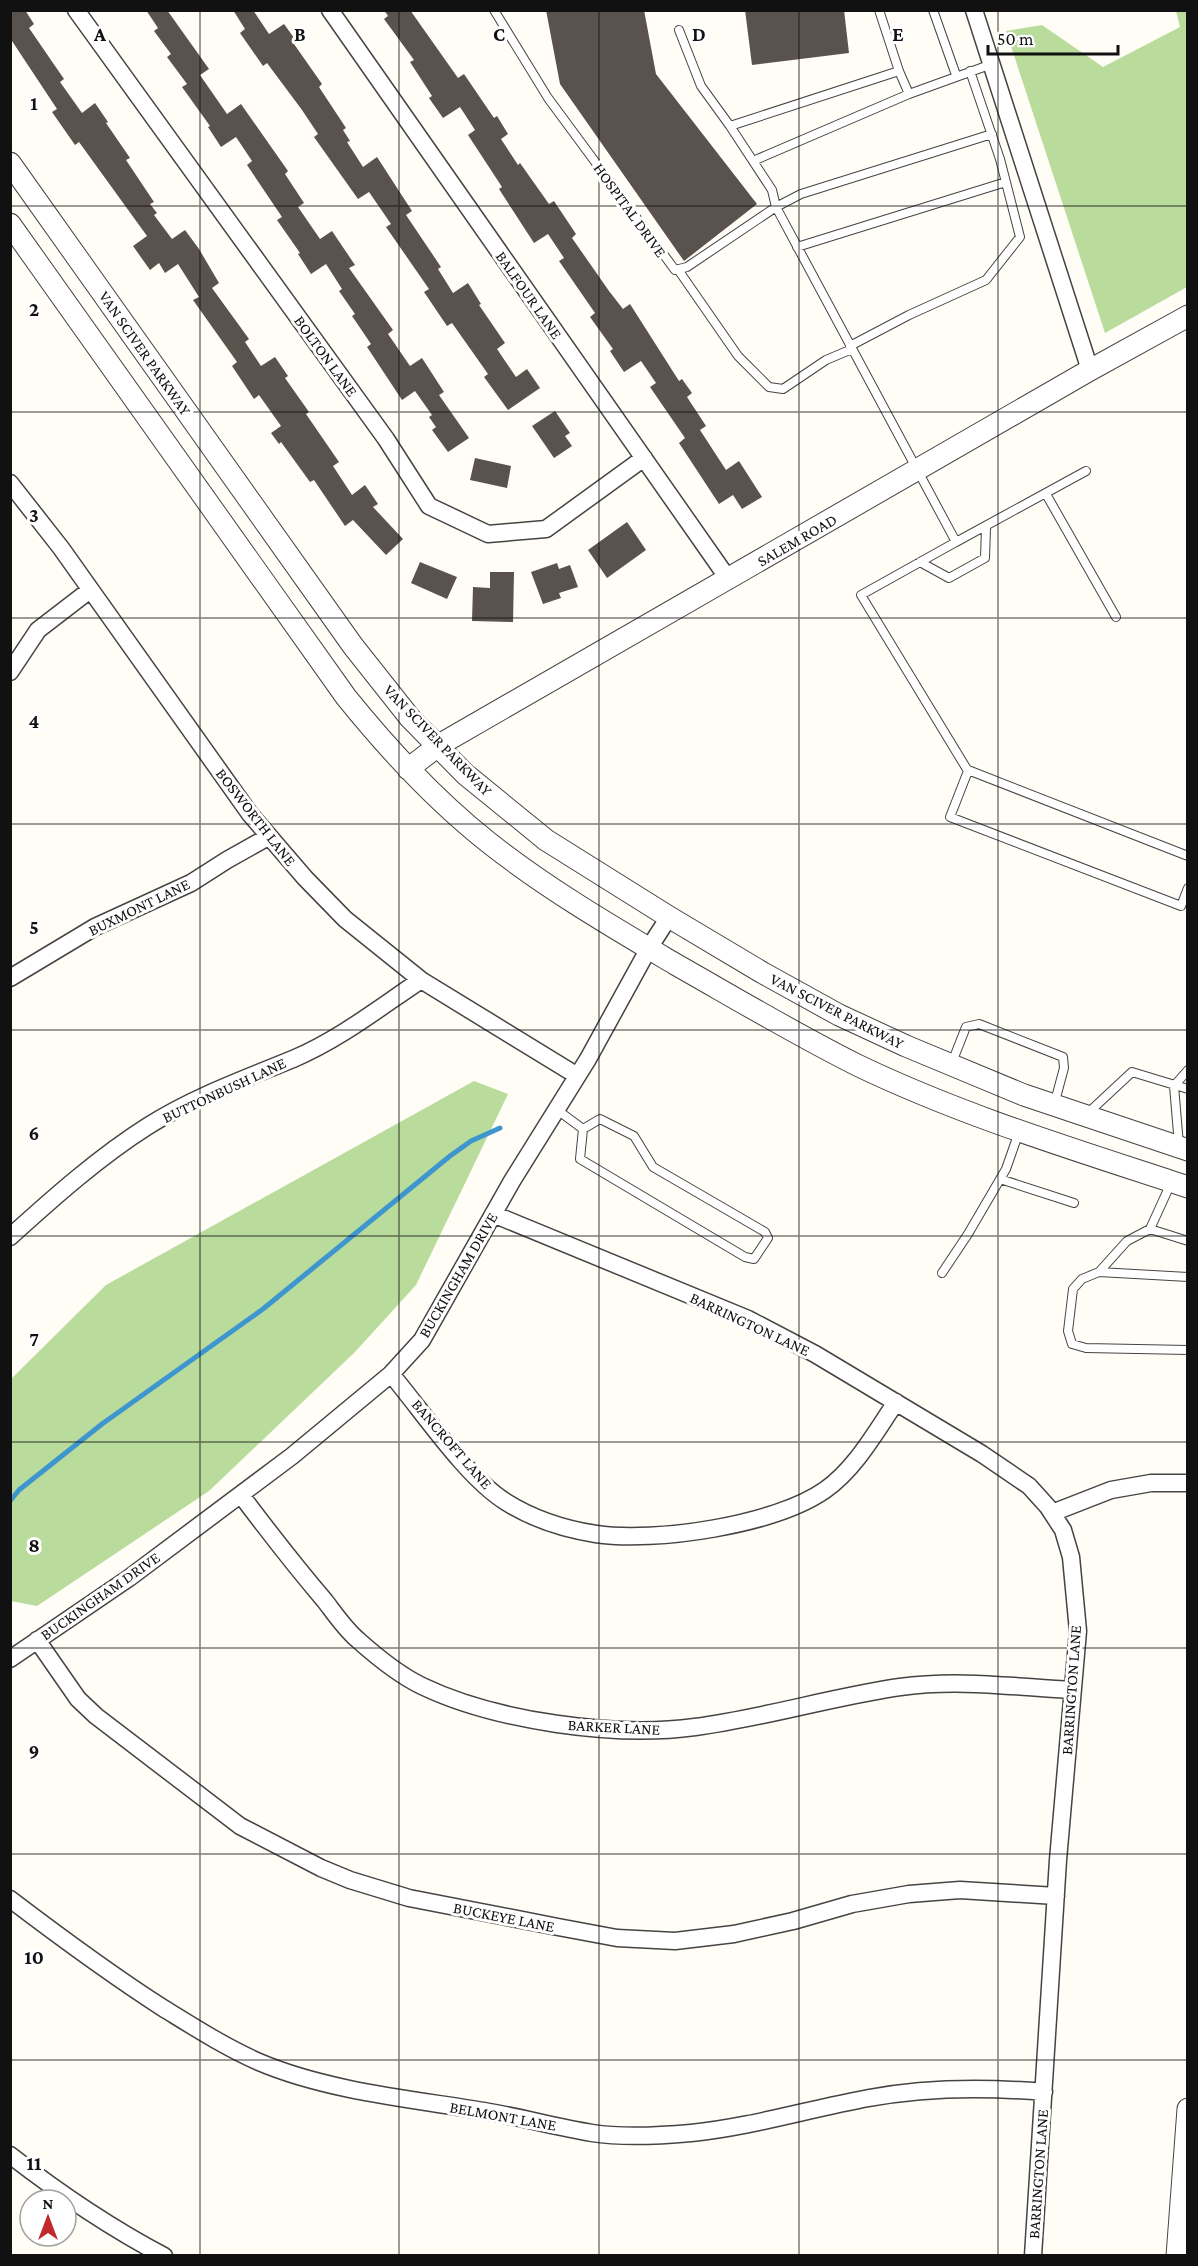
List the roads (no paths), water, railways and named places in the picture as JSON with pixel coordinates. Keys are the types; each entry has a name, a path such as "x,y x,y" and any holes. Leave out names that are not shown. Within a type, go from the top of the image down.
{"street":[{"name":"BOLTON LANE","path":"76,10 386,439 429,506 488,534 546,529 644,458"},
{"name":"BALFOUR LANE","path":"330,10 729,580"},
{"path":"974,10 1090,370"},
{"name":"VAN SCIVER PARKWAY","path":"10,163 352,646 404,711 465,774 546,840 763,974 839,1015 951,1065 1054,1105 1183,1149"},
{"path":"10,225 320,661 376,734 446,806 487,842 537,878 649,948 788,1029 859,1065 934,1099 1019,1131 1179,1184"},
{"name":"SALEM ROAD","path":"408,769 439,746 1090,370 1186,317"},
{"name":"BOSWORTH LANE","path":"10,483 55,540 268,837 345,919 421,980 532,1050 576,1074"},
{"path":"10,672 38,630 90,590"},
{"name":"BUXMONT LANE","path":"10,978 95,927 191,883 268,837"},
{"name":"BUCKINGHAM DRIVE","path":"10,1659 91,1605 241,1495 391,1374 422,1340 669,917"},
{"name":"BUTTONBUSH LANE","path":"10,1237 71,1184 122,1143 149,1125 206,1095 293,1059 344,1034 421,980"},
{"name":"BARRINGTON LANE","path":"493,1215 771,1330 815,1354 982,1454 1029,1486 1063,1530 1071,1557 1078,1631 1056,1896 1033,2256"},
{"name":"BANCROFT LANE","path":"391,1374 465,1464 504,1501 527,1514 551,1523 596,1534 664,1534 702,1530 786,1509 824,1491 841,1476 896,1402"},
{"path":"1052,1513 1120,1488 1151,1483 1188,1483"},
{"name":"BARKER LANE","path":"241,1495 355,1638 397,1671 421,1685 498,1713 554,1723 610,1729 665,1730 783,1712 902,1687 985,1683 1072,1690"},
{"name":"BUCKEYE LANE","path":"37,1640 78,1699 96,1716 240,1826 321,1868 350,1880 409,1898 617,1938 675,1941 734,1934 793,1921 852,1904 909,1894 960,1890 1056,1896"},
{"name":"BELMONT LANE","path":"10,1899 140,1994 187,2024 235,2050 259,2062 294,2074 396,2097 482,2110 591,2133 639,2136 738,2127 868,2098 936,2089 999,2088 1044,2092"},
{"path":"1178,2256 1188,2109"},
{"path":"10,2155 71,2201 164,2256"}],"lane":[{"name":"HOSPITAL DRIVE","path":"494,10 548,98 675,270 679,271 776,207 801,194 992,134"},
{"path":"879,10 909,94"},
{"path":"933,10 956,75"},
{"path":"679,30 701,86 772,190 776,207 956,542"},
{"path":"753,161 909,94 956,75 992,64"},
{"path":"730,126 899,70"},
{"path":"679,271 738,356 769,387 783,388 826,360 909,315 986,280 1020,237 992,134 970,71"},
{"path":"797,247 1006,182"},
{"path":"1086,471 861,595 968,770 1188,856"},
{"path":"1046,494 1116,617"},
{"path":"920,562 949,578 985,558 986,528"},
{"path":"968,770 950,817 1181,906 1188,888"},
{"path":"951,1065 966,1027 979,1024 1064,1057 1064,1068 1054,1105"},
{"path":"1183,1149 1174,1086 1188,1070"},
{"path":"1085,1116 1132,1072 1188,1089"},
{"path":"556,1109 583,1129"},
{"path":"600,1119 634,1136 653,1167 765,1232 768,1238 754,1259 736,1252 580,1159 583,1129 600,1119"},
{"path":"942,1273 1006,1169 1019,1131"},
{"path":"1000,1179 1074,1203"},
{"path":"1179,1184 1150,1229 1127,1241 1099,1272 1082,1279 1073,1289 1068,1331 1072,1344 1086,1348 1188,1350"},
{"path":"1150,1229 1188,1241"},
{"path":"1099,1272 1188,1277"}],"waterway":[{"path":"10,1501 19,1490 102,1424 263,1309 450,1156 471,1141 500,1128"}]}
